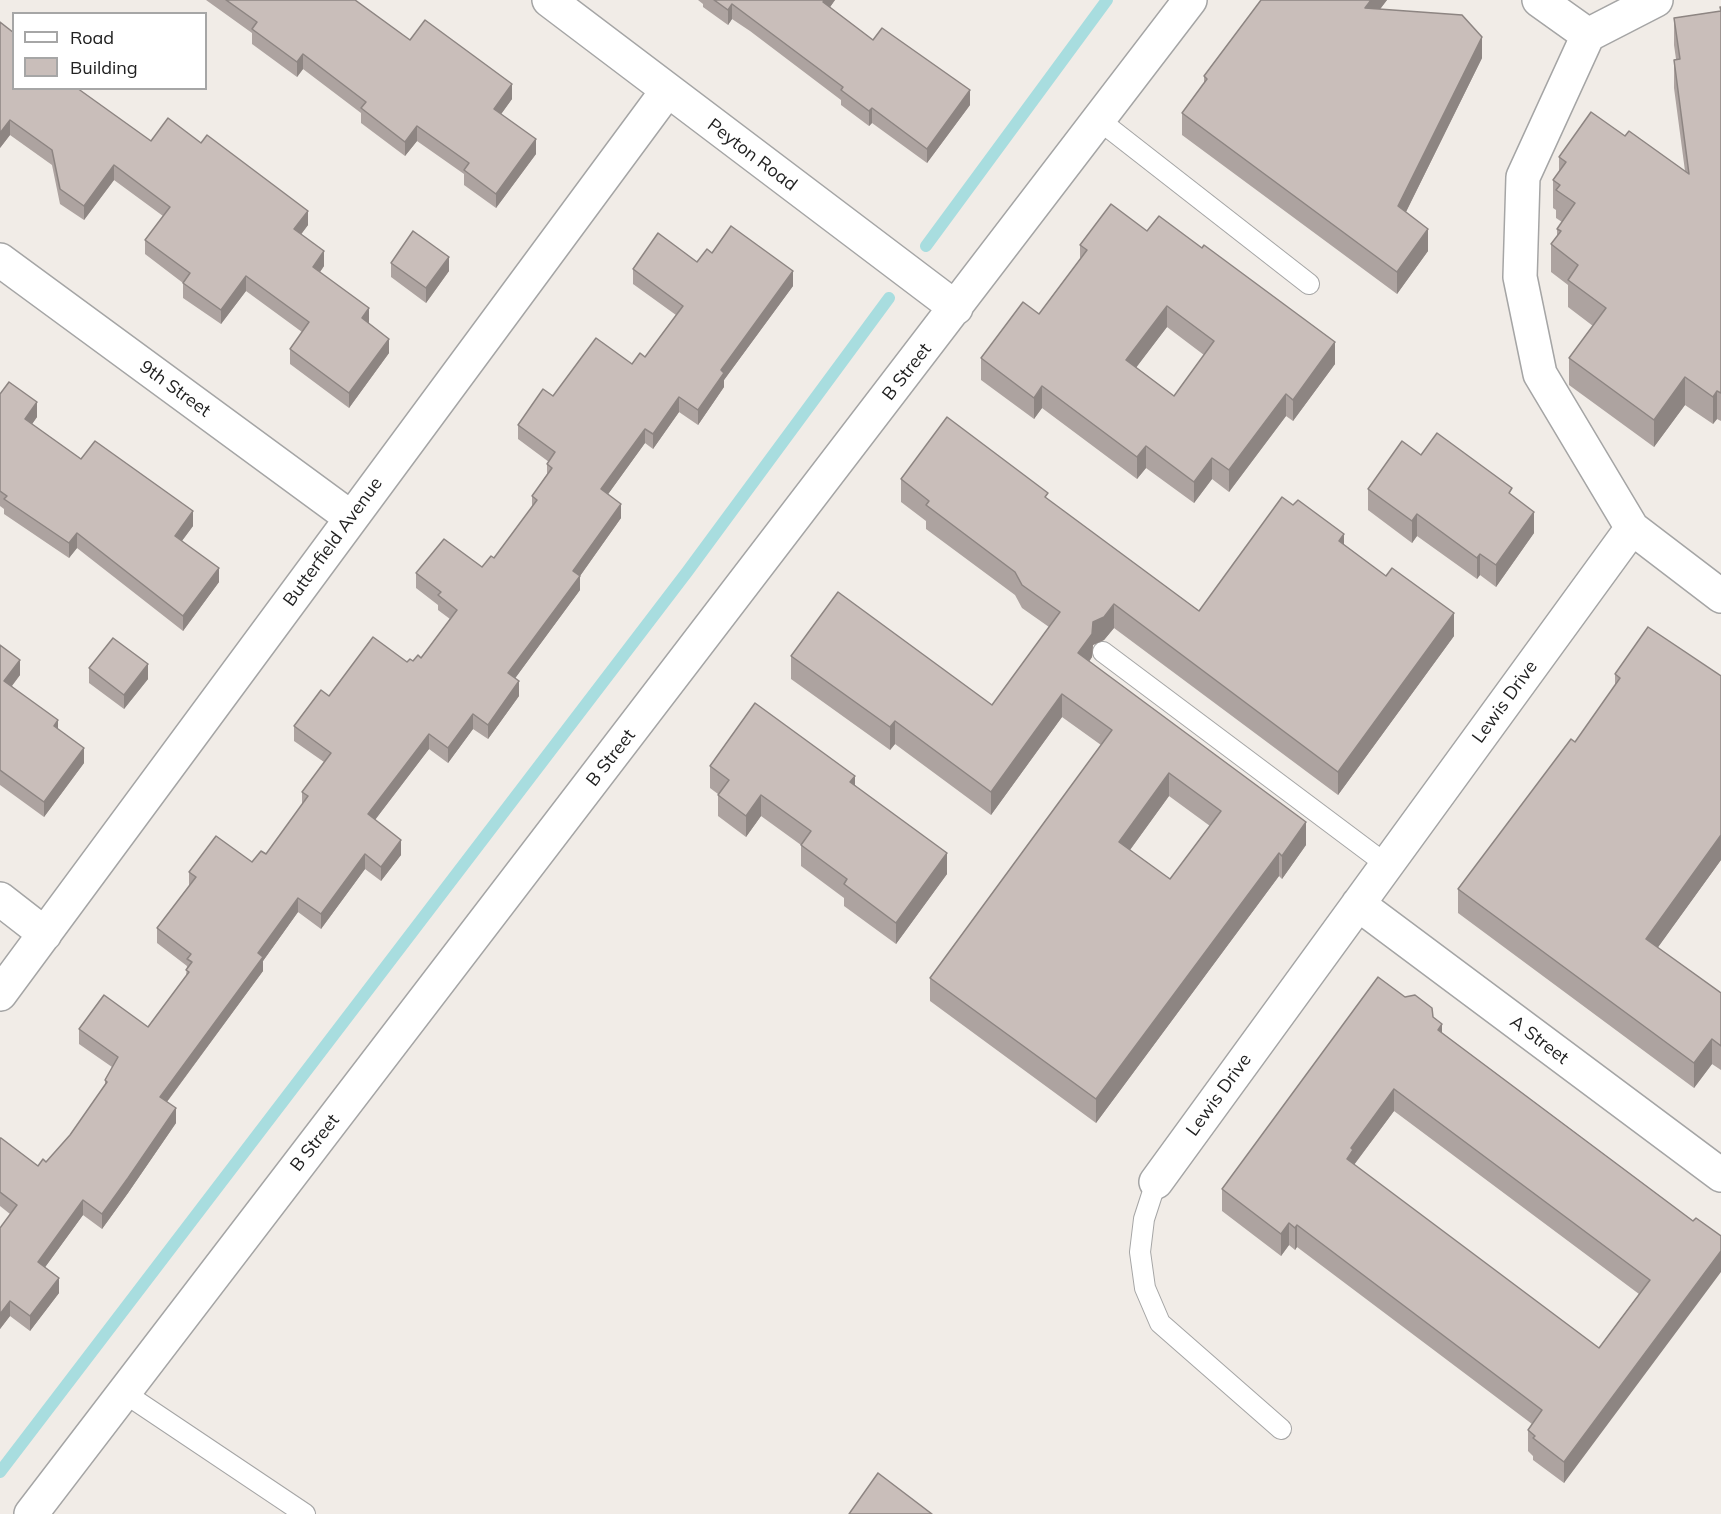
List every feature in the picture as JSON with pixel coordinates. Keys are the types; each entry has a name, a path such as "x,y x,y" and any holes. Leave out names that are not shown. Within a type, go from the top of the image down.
{"street":[{"name":"Peyton Road","path":"549,0 956,308"},
{"name":"B Street","path":"30,1514 1190,0"},
{"path":"1539,0 1588,35"},
{"path":"1656,0 1588,35 1523,177 1520,277 1540,374 1632,528 1721,596"},
{"name":"Butterfield Avenue","path":"0,994 350,517 667,91"},
{"name":"9th Street","path":"0,260 350,517"},
{"name":"Lewis Drive","path":"1156,1182 1632,528"},
{"path":"0,900 45,934"},
{"name":"A Street","path":"1358,904 1721,1175"}],"lane":[{"path":"1099,120 1309,284"},
{"path":"1103,652 1386,865"},
{"path":"1156,1182 1144,1219 1140,1252 1145,1288 1160,1323 1281,1429"},
{"path":"123,1392 305,1514"}],"building":[{"path":"226,0 355,0 410,40 425,20 512,84 494,109 536,139 496,194 464,170 469,163 417,126 405,142 361,108 366,102 303,54 297,62 252,29 257,22"},
{"path":"714,0 824,0 823,2 873,40 882,28 970,90 927,149 872,108 869,111 841,90 843,87 732,4 728,10"},
{"path":"1261,0 1371,0 1365,8 1462,15 1482,37 1398,206 1428,229 1397,272 1182,113 1207,79 1204,76"},
{"path":"1721,11 1721,393 1717,391 1713,397 1685,377 1654,420 1569,358 1606,308 1568,280 1578,265 1551,244 1561,231 1557,229 1575,203 1556,190 1560,185 1553,180 1566,162 1559,157 1591,112 1625,136 1629,131 1689,174 1674,60 1680,59 1674,18"},
{"path":"0,22 12,31 12,90 80,90 151,141 168,118 201,143 207,135 308,211 294,229 324,251 313,267 369,308 362,318 389,339 349,393 290,349 309,322 246,276 221,310 183,283 190,273 145,240 170,207 114,165 84,206 60,189 52,150 10,120 0,133"},
{"path":"1111,204 1147,231 1159,216 1202,248 1204,245 1335,342 1293,400 1286,394 1229,470 1212,458 1194,482 1146,446 1137,457 1042,386 1034,398 981,358 1023,302 1039,314 1087,250 1080,245","holes":["1167,306 1214,341 1174,396 1126,360"]},
{"path":"731,226 793,271 721,370 724,373 698,410 679,397 653,434 645,429 601,489 621,504 573,571 580,576 508,673 519,681 488,725 473,714 448,748 429,734 368,814 401,840 381,867 365,854 321,914 298,898 258,953 263,957 160,1097 176,1108 128,1178 102,1214 83,1200 38,1262 59,1278 30,1316 10,1301 0,1314 0,1228 17,1205 0,1192 0,1138 38,1166 43,1159 46,1162 70,1135 107,1082 105,1080 118,1057 79,1029 104,995 148,1027 189,972 186,970 192,962 187,959 191,954 157,928 196,877 189,872 216,836 252,862 261,851 266,854 308,796 302,792 331,753 294,726 321,690 329,696 373,637 407,662 410,659 413,661 418,655 421,658 457,610 438,595 441,592 416,573 444,539 482,567 491,556 494,558 537,500 532,496 552,468 547,464 555,452 518,425 543,389 553,396 596,338 632,364 640,353 645,357 683,306 633,269 658,233 697,262 707,249 712,253"},
{"path":"413,231 449,257 426,288 391,263"},
{"path":"9,382 37,402 25,419 81,459 95,441 193,511 175,536 219,568 183,616 77,533 69,543 4,499 7,496 0,491 0,394"},
{"path":"947,417 1048,493 1045,497 1199,611 1282,497 1293,505 1298,500 1344,534 1339,541 1386,576 1392,568 1454,613 1338,772 1114,604 1104,617 1093,622 1092,634 1078,653 1306,822 1282,856 1279,853 1096,1099 930,978 1112,730 1062,694 991,792 895,721 890,727 791,656 838,592 992,705 1060,612 1022,585 1015,572 926,505 929,501 901,479","holes":["1169,773 1221,811 1170,879 1119,842"]},
{"path":"1437,433 1512,488 1509,493 1534,512 1496,565 1480,554 1477,558 1417,514 1412,521 1368,489 1402,441 1421,455"},
{"path":"1648,627 1721,676 1721,835 1646,939 1721,993 1721,1046 1712,1039 1694,1063 1458,889 1571,739 1575,742 1620,678 1615,674"},
{"path":"113,638 148,664 124,695 89,668"},
{"path":"0,645 20,660 4,681 58,720 54,726 84,748 44,802 0,770"},
{"path":"755,703 855,776 850,782 947,853 896,923 844,884 847,879 801,845 811,831 761,795 746,816 718,795 729,780 710,766"},
{"path":"1378,977 1405,997 1415,995 1432,1008 1433,1017 1442,1024 1438,1030 1693,1221 1696,1218 1721,1236 1721,1251 1564,1462 1533,1438 1535,1436 1528,1430 1542,1410 1297,1225 1295,1228 1289,1223 1281,1234 1222,1189","holes":["1394,1089 1650,1280 1599,1348 1347,1159 1353,1150 1351,1148"]},
{"path":"878,1473 932,1514 849,1514"}],"waterway":[{"path":"926,246 1107,0"},
{"path":"0,1472 687,572 889,298"}]}
